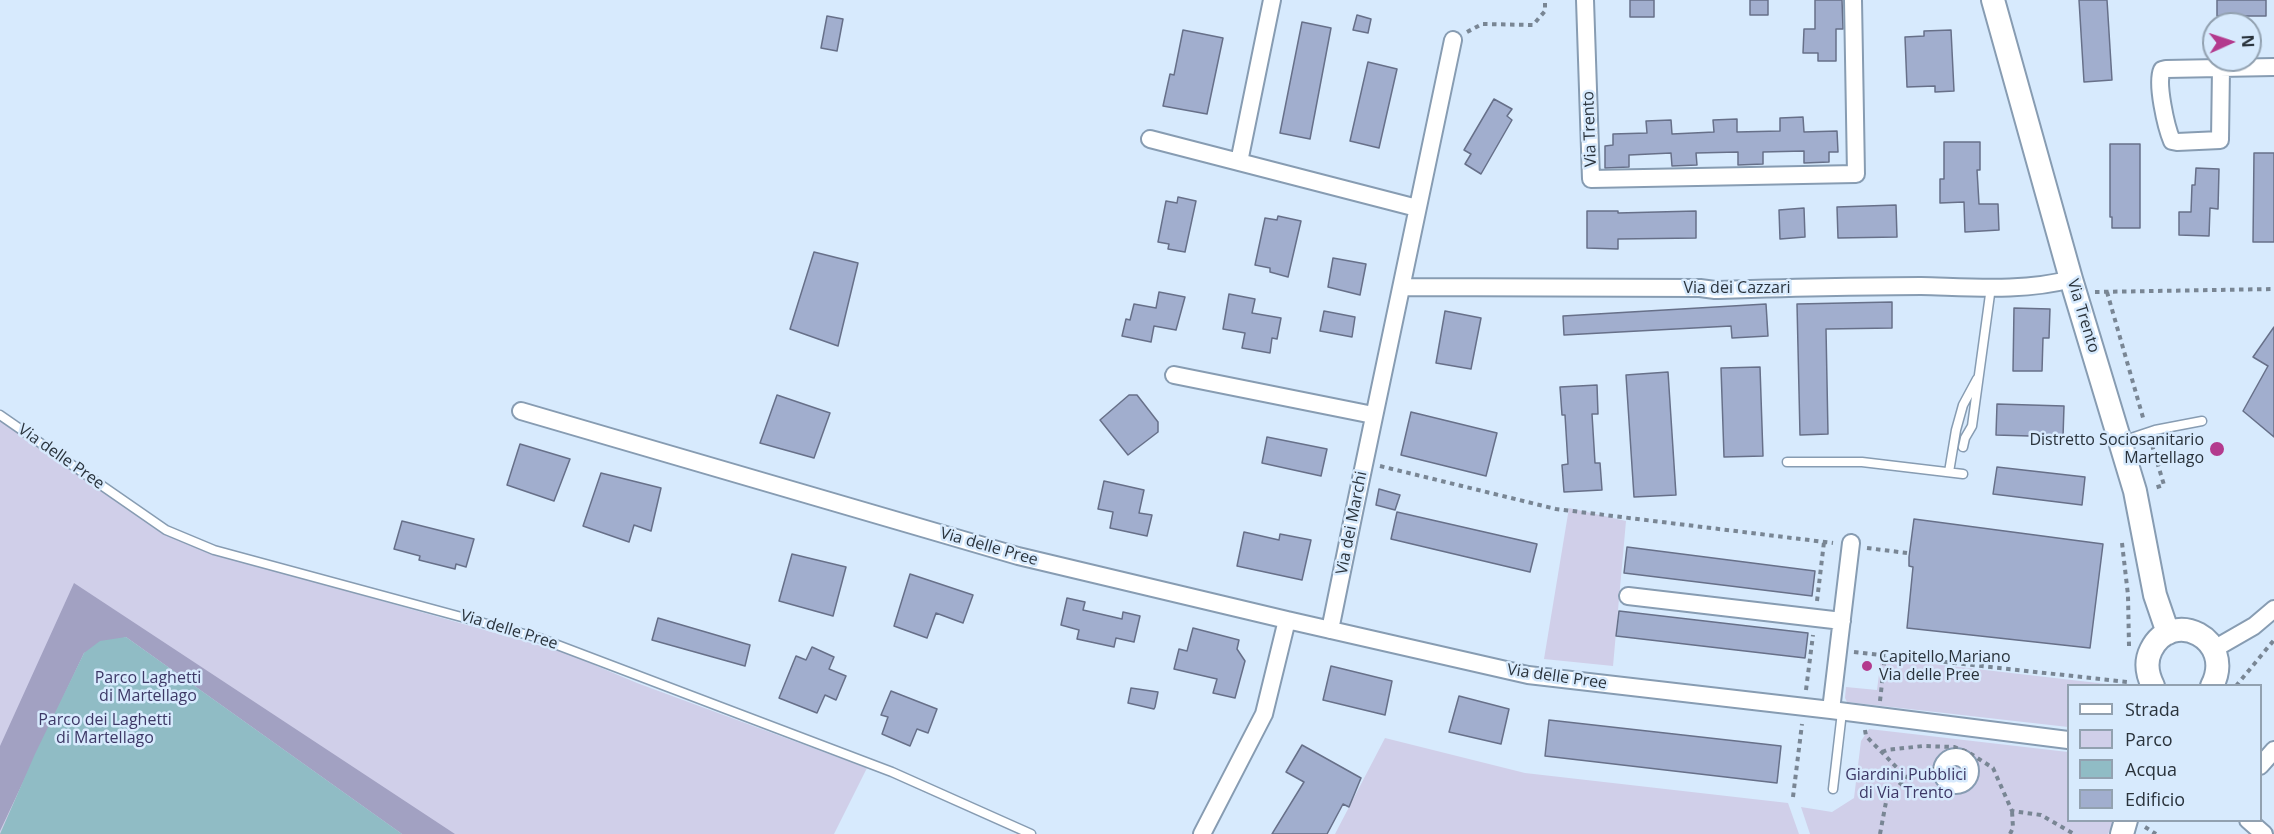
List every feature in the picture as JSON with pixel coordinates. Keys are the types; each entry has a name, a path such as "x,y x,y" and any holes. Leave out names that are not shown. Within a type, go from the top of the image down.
{"street":[{"path":"1239,162 1272,0"},
{"name":"Via Trento","path":"1586,0 1591,179 1857,174 1853,0"},
{"name":"Via Trento","path":"1993,0 2071,279 2135,491 2156,595 2168,633"},
{"name":"Via dei Marchi","path":"1330,630 1453,40"},
{"path":"2221,68 2220,140 2172,141 2160,87 2162,70 2221,68"},
{"path":"1150,139 1417,208"},
{"name":"Via dei Cazzari","path":"1403,287 1715,290 1849,286 1991,286 2053,284 2071,279"},
{"path":"1174,375 1373,415"},
{"name":"Via delle Pree","path":"521,411 1018,556 1528,675 2067,740"},
{"path":"1837,711 1839,651 1850,544"},
{"path":"1628,596 1842,621"},
{"path":"2214,649 2254,626 2274,609"},
{"path":"1202,834 1264,714 1287,620"},
{"path":"2152,684 2149,677 2148,660 2154,644 2168,633 2180,630 2197,633 2214,649 2218,664 2213,684"},
{"path":"2262,764 2274,750"},
{"path":"2250,822 2264,834"},
{"path":"2122,834 2136,824"}],"lane":[{"path":"1963,447 1972,426 1991,286"},
{"path":"1949,472 1963,405 1980,373"},
{"name":"Via delle Pree","path":"0,415 166,530 204,546 538,638 892,772 1030,834"},
{"path":"2121,441 2148,432 2202,421"},
{"path":"1787,462 1862,462 1963,474"},
{"path":"1833,789 1837,711"}],"path":[{"path":"1453,40 1482,24 1533,25 1545,11 1545,0"},
{"path":"2090,293 2274,289"},
{"path":"2107,292 2164,485 2154,487 2156,494"},
{"path":"1378,465 1556,509 1850,544 1907,553"},
{"path":"2122,542 2128,595 2129,647"},
{"path":"2238,684 2274,640"},
{"path":"1839,651 2127,682"},
{"path":"1885,656 1866,736 1906,777"},
{"path":"1793,797 1802,724"},
{"path":"1882,752 1923,746 1954,747 1968,752 1993,768 2012,811 2013,828 2010,834"},
{"path":"1880,834 1886,802 1906,777 1934,769 1949,771"},
{"path":"2012,811 2041,814 2074,834"},
{"path":"2136,824 2156,834"}],"green space":[{"name":"Parco Laghetti di Martellago","path":"0,416 202,550 566,653 637,683 867,768 834,834 0,834"},
{"path":"1569,508 1626,521 1613,666 1544,659"},
{"path":"1881,658 2106,684 2067,684 2067,727 1847,702 1845,698 1846,687 1877,690"},
{"name":"Giardini Pubblici di Via Trento","path":"1869,729 2067,752 2067,822 2114,822 2108,834 1810,834 1801,807 1832,812 1854,798 1861,741"},
{"path":"1385,738 1525,773 1788,803 1799,834 1335,834"}],"shaded area":[{"path":"74,583 455,834 402,834 126,637 84,653 0,831 0,746"}],"water":[{"name":"Parco dei Laghetti di Martellago","path":"126,637 402,834 0,834 35,754 84,653 100,641"}],"building":[{"path":"1630,0 1654,0 1654,17 1630,17"},
{"path":"1750,0 1768,0 1768,15 1750,15"},
{"path":"1815,0 1842,0 1843,29 1836,29 1836,61 1818,61 1818,53 1803,53 1804,29 1815,29"},
{"path":"2079,0 2107,0 2112,80 2084,82"},
{"path":"2217,0 2266,0 2266,16 2262,16 2262,12 2217,12"},
{"path":"1357,15 1371,19 1368,33 1353,30"},
{"path":"827,16 843,19 837,51 821,48"},
{"path":"1302,22 1331,28 1310,139 1280,133"},
{"path":"1183,30 1223,38 1207,114 1163,106 1170,74 1174,75"},
{"path":"1951,30 1954,91 1935,92 1935,86 1907,87 1905,37 1924,36 1924,31"},
{"path":"1368,62 1397,69 1379,148 1350,141"},
{"path":"1494,99 1512,109 1507,116 1512,120 1481,174 1465,164 1471,154 1464,150"},
{"path":"1803,117 1804,132 1837,131 1838,152 1829,152 1829,162 1804,163 1804,151 1763,152 1763,164 1738,165 1738,152 1696,153 1697,165 1672,166 1671,153 1629,155 1629,167 1605,168 1605,146 1613,145 1613,134 1647,133 1646,121 1671,120 1672,134 1714,132 1713,120 1737,119 1737,132 1780,131 1780,118"},
{"path":"1944,142 1980,142 1980,170 1977,170 1979,204 1998,204 1999,230 1965,232 1964,202 1940,203 1940,179 1944,179"},
{"path":"2110,144 2140,144 2140,228 2112,228"},
{"path":"2254,153 2274,153 2274,242 2253,242"},
{"path":"2196,168 2219,169 2218,209 2210,208 2209,236 2179,235 2179,212 2191,212 2192,185 2195,185"},
{"path":"1178,197 1196,201 1185,252 1168,249 1169,244 1158,242 1166,201 1177,203"},
{"path":"1896,205 1897,237 1838,238 1837,207"},
{"path":"1804,208 1805,237 1780,239 1779,210"},
{"path":"1587,211 1618,211 1618,213 1696,211 1696,238 1618,239 1618,249 1587,248"},
{"path":"1278,216 1301,221 1288,277 1270,272 1270,268 1255,265 1265,218 1277,220"},
{"path":"814,252 858,263 838,346 790,329"},
{"path":"1333,258 1366,264 1360,295 1328,287"},
{"path":"1159,292 1185,297 1176,330 1154,326 1151,342 1122,336 1126,319 1130,320 1134,304 1156,308"},
{"path":"1229,294 1255,299 1252,313 1281,318 1277,339 1272,338 1270,353 1242,348 1245,333 1223,329"},
{"path":"1892,302 1892,328 1826,329 1828,434 1800,435 1797,304"},
{"path":"1766,304 1768,336 1732,338 1731,326 1564,335 1563,316"},
{"path":"2014,308 2050,309 2049,338 2043,338 2042,371 2013,371"},
{"path":"1324,311 1355,317 1352,337 1320,331"},
{"path":"1445,311 1481,318 1471,369 1436,363"},
{"path":"2274,327 2274,437 2243,411 2268,366 2253,357"},
{"path":"1760,367 1763,456 1724,457 1721,368"},
{"path":"1668,372 1676,495 1634,497 1626,375"},
{"path":"1597,385 1598,414 1592,414 1595,463 1600,463 1602,490 1564,492 1562,465 1568,464 1565,415 1562,415 1560,387"},
{"path":"777,395 830,413 814,458 760,443"},
{"path":"1129,395 1137,395 1158,422 1158,432 1128,455 1100,420"},
{"path":"1997,404 2064,406 2063,437 1996,435"},
{"path":"1411,412 1497,433 1486,476 1401,455"},
{"path":"1267,437 1327,449 1321,476 1262,463"},
{"path":"520,444 570,459 554,501 507,485"},
{"path":"1997,467 2085,477 2082,505 1993,494"},
{"path":"601,473 661,488 651,531 634,525 629,542 583,526"},
{"path":"1104,481 1144,490 1139,513 1152,515 1147,536 1110,528 1113,512 1098,509"},
{"path":"1379,489 1400,495 1395,510 1376,505"},
{"path":"1397,512 1537,544 1530,572 1391,539"},
{"path":"1914,519 2103,544 2090,648 1907,628 1913,567 1909,566 1909,557"},
{"path":"402,521 474,539 466,567 456,564 455,569 419,560 420,556 394,549"},
{"path":"1244,532 1279,540 1280,534 1311,540 1302,580 1237,566"},
{"path":"1627,547 1815,571 1812,596 1624,573"},
{"path":"792,554 846,567 833,616 779,601"},
{"path":"910,574 973,595 963,623 936,613 927,638 894,626"},
{"path":"1067,598 1085,602 1083,610 1122,619 1123,612 1140,616 1134,642 1116,638 1114,647 1077,639 1079,630 1061,625"},
{"path":"1619,611 1808,633 1805,658 1616,636"},
{"path":"658,618 750,645 745,666 652,640"},
{"path":"1193,628 1239,640 1237,649 1245,661 1235,698 1213,693 1217,679 1174,669 1179,649 1187,651"},
{"path":"812,647 834,657 829,669 846,676 836,700 825,695 817,713 779,698 796,656 806,660"},
{"path":"1331,666 1392,681 1385,715 1323,700"},
{"path":"1131,688 1158,692 1154,709 1128,703"},
{"path":"891,691 937,709 928,733 917,729 910,746 882,734 888,717 881,715"},
{"path":"1459,696 1509,709 1501,744 1449,732"},
{"path":"1549,720 1781,746 1777,783 1545,756"},
{"path":"1302,745 1361,778 1349,807 1343,804 1327,834 1272,834 1304,782 1286,772"}],"place":[{"name":"Distretto Sociosanitario Martellago","path":"2217,449"},
{"name":"Capitello Mariano Via delle Pree","path":"1867,666"}]}
